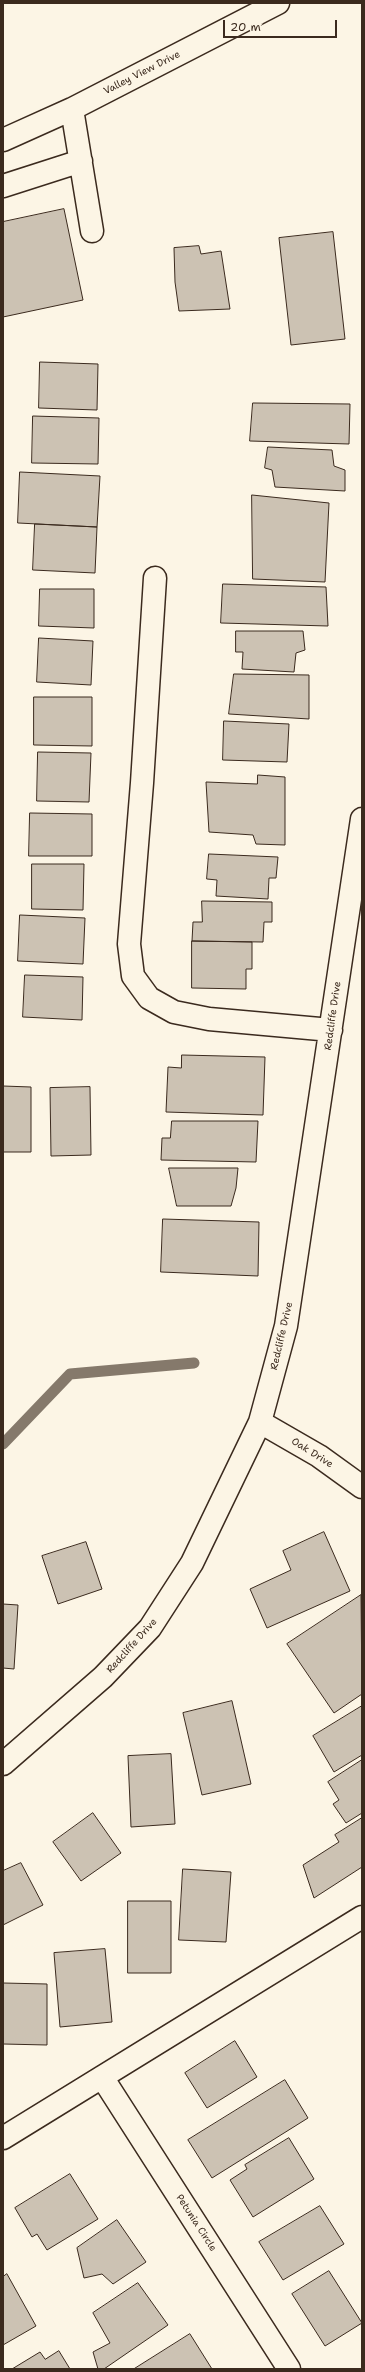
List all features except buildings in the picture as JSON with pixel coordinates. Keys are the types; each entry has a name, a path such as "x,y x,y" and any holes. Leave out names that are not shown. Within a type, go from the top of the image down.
{"street":[{"name":"Valley View Drive","path":"3,140 72,109 278,3"},
{"path":"72,109 92,232"},
{"path":"3,186 81,161"},
{"path":"155,578 142,782 129,944 133,976 149,998 174,1012 209,1019 332,1030"},
{"name":"Redcliffe Drive","path":"3,1764 103,1677 150,1628 192,1563 260,1422 286,1326 332,1030 362,819"},
{"name":"Oak Drive","path":"260,1422 319,1456 362,1487"},
{"path":"3,2138 362,1917"},
{"name":"Petunia Circle","path":"102,2077 289,2369"}],"waterway":[{"path":"3,1444 70,1374 194,1363"}]}
